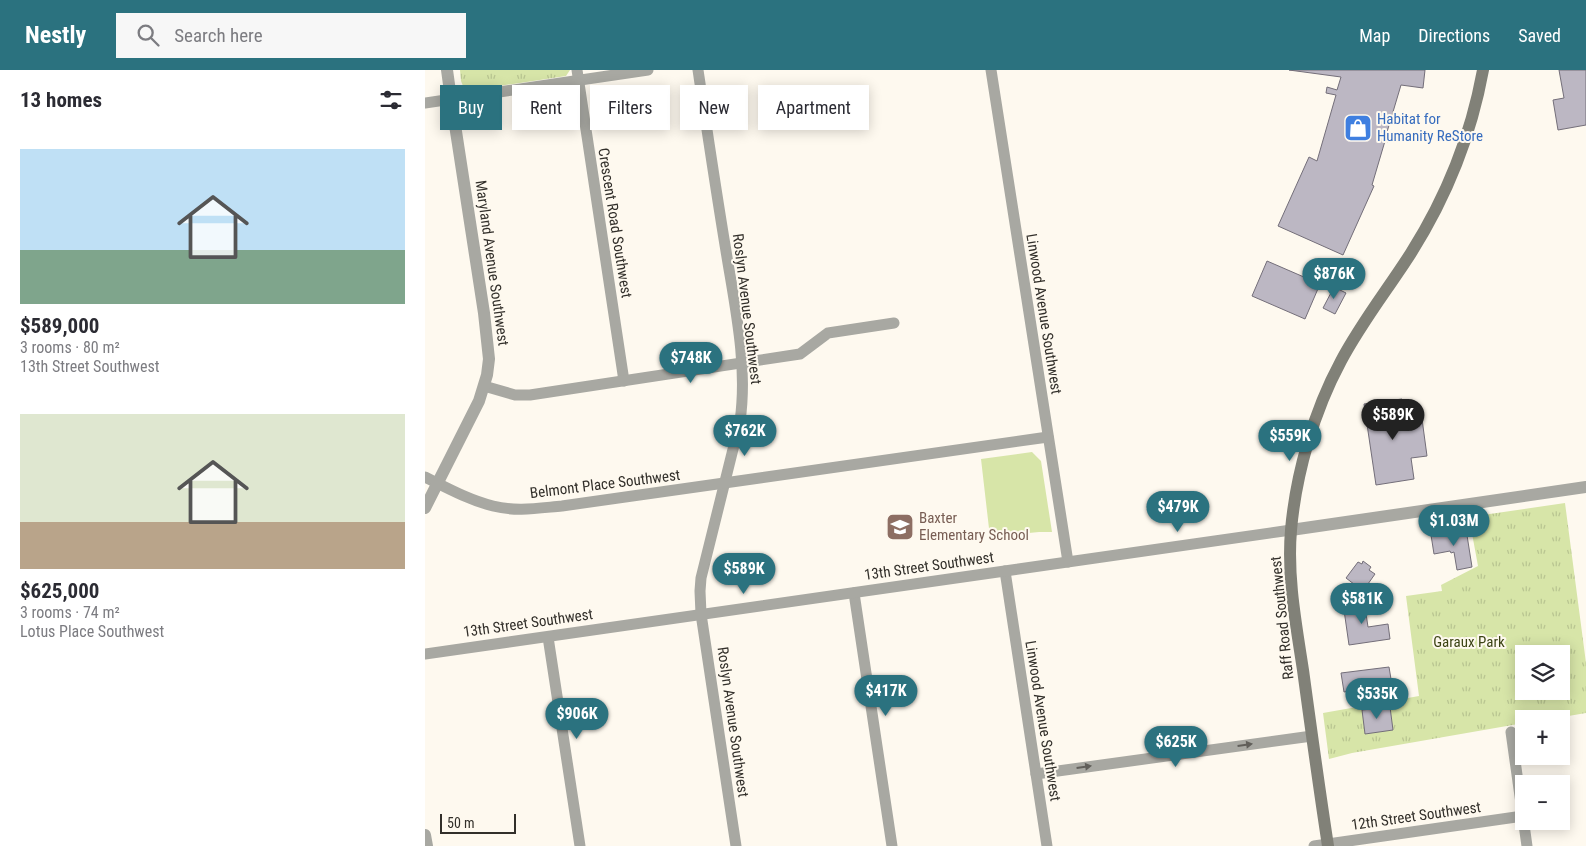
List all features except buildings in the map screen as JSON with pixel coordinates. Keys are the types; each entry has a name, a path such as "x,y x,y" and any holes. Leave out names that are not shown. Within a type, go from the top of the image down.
{"main road":[{"name":"Raff Road Southwest","path":"1328,845 1293,598 1291,530 1302,468 1312,431 1331,381 1353,340 1410,255 1439,206 1455,171 1474,113 1483,70"}],"street":[{"name":"Maryland Avenue Southwest","path":"447,70 449,85"},
{"path":"502,89 578,75 648,70"},
{"name":"Roslyn Avenue Southwest","path":"697,70 742,364 743,390 740,421 701,578 700,591 701,614 736,846"},
{"name":"Linwood Avenue Southwest","path":"991,70 1068,562"},
{"name":"Crescent Road Southwest","path":"578,75 624,381"},
{"path":"425,103 440,101"},
{"name":"Maryland Avenue Southwest","path":"425,508 479,400 484,386 489,359 456,130"},
{"path":"484,386 515,395 530,395 742,364 799,354 828,333 894,323"},
{"name":"Belmont Place Southwest","path":"425,477 464,496 493,506 529,509 562,506 1048,437"},
{"name":"13th Street Southwest","path":"425,654 548,638 701,614 1586,487"},
{"name":"Linwood Avenue Southwest","path":"1005,571 1047,846"},
{"path":"854,593 892,846"},
{"path":"548,638 580,846"},
{"path":"1511,732 1517,775"},
{"path":"1036,774 1312,736"},
{"name":"12th Street Southwest","path":"1314,846 1515,817"},
{"path":"1525,830 1527,846"},
{"path":"425,834 427,846"}],"green space":[{"path":"460,70 570,70 566,76 502,86 463,85"},
{"path":"1032,452 1041,461 1052,532 990,537 981,459"},
{"name":"Garaux Park","path":"1565,503 1586,663 1586,713 1570,716 1570,710 1515,710 1515,725 1352,753 1329,759 1323,713 1419,696 1406,596 1442,591 1441,585 1478,566 1469,517"}],"place":[{"name":"Habitat for Humanity ReStore","path":"1358,128"},
{"name":"Baxter Elementary School","path":"900,527"}]}
